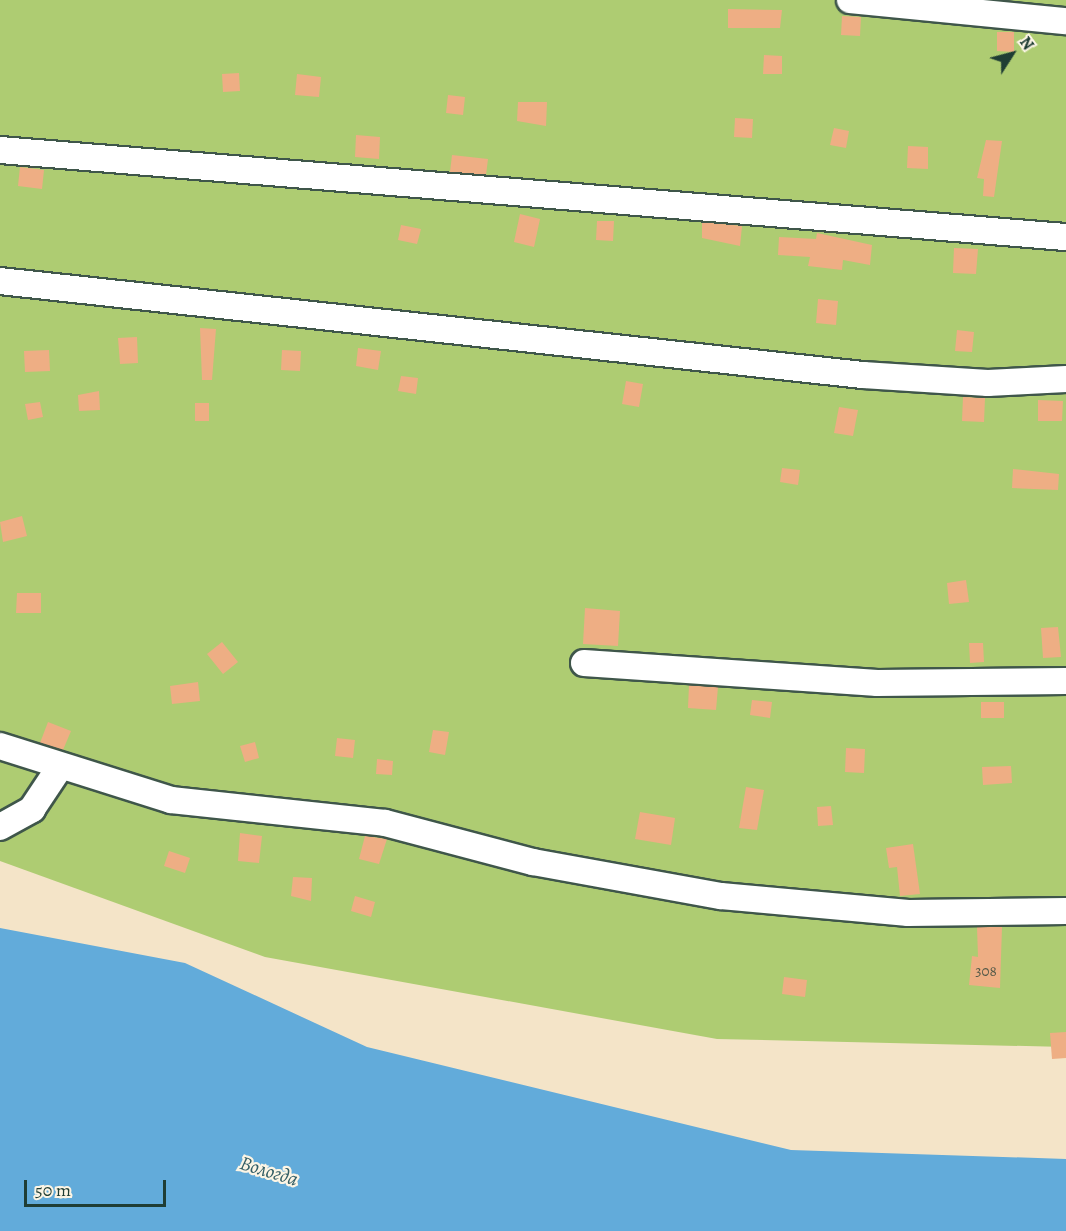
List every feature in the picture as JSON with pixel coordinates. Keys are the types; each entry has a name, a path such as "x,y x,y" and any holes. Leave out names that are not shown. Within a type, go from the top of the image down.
{"street":[{"path":"850,0 1066,21"},
{"path":"0,150 1066,237"},
{"path":"0,281 863,375 988,383 1066,379"},
{"path":"584,663 877,683 1066,681"},
{"path":"0,746 60,767 171,800 385,823 533,862 721,896 908,913 1066,911"},
{"path":"0,827 32,809 60,767"}],"green space":[{"path":"0,0 1066,0 1066,1047 717,1039 265,957 0,861"}],"water":[{"name":"Вологда","path":"0,928 185,963 367,1047 791,1150 1066,1159 1066,1231 0,1231"}],"building":[{"path":"728,9 782,10 780,28 728,28"},
{"path":"842,16 861,17 860,36 841,35"},
{"path":"997,32 1014,32 1014,52 997,51"},
{"path":"764,55 782,56 782,74 763,74"},
{"path":"239,73 240,91 223,92 222,74"},
{"path":"297,74 321,77 319,97 295,95"},
{"path":"448,95 465,97 463,115 446,113"},
{"path":"518,102 547,102 546,126 517,121"},
{"path":"735,118 753,119 752,138 734,137"},
{"path":"834,128 849,131 846,148 830,145"},
{"path":"356,135 380,137 379,159 355,157"},
{"path":"986,140 1002,141 994,197 983,196 984,179 977,178"},
{"path":"908,146 928,147 928,169 907,168"},
{"path":"452,155 488,159 486,175 450,172"},
{"path":"20,167 44,170 42,189 18,186"},
{"path":"520,214 540,219 534,247 514,242"},
{"path":"597,221 614,221 613,241 596,240"},
{"path":"702,222 742,226 740,246 702,238"},
{"path":"401,225 421,229 417,244 398,240"},
{"path":"817,233 872,245 870,265 843,260 842,270 808,266 810,257 778,255 779,237 816,239"},
{"path":"954,248 978,249 976,274 953,273"},
{"path":"818,299 838,301 836,325 816,323"},
{"path":"200,328 216,329 212,380 202,380"},
{"path":"957,330 974,332 972,352 955,351"},
{"path":"137,337 138,363 120,364 118,338"},
{"path":"358,348 381,351 378,370 356,366"},
{"path":"49,350 50,371 25,372 24,351"},
{"path":"282,350 301,351 300,371 281,370"},
{"path":"401,376 418,378 416,394 398,391"},
{"path":"626,381 643,384 639,407 622,404"},
{"path":"99,391 100,410 79,411 78,395"},
{"path":"963,397 985,398 984,422 962,421"},
{"path":"1038,400 1063,401 1062,421 1038,421"},
{"path":"40,402 43,417 28,420 25,404"},
{"path":"195,403 209,403 209,421 195,421"},
{"path":"839,407 858,410 853,436 834,433"},
{"path":"782,468 800,470 798,485 780,482"},
{"path":"1013,469 1059,474 1058,490 1012,488"},
{"path":"22,516 27,536 3,542 0,522"},
{"path":"966,580 969,602 949,604 947,583"},
{"path":"17,593 41,593 41,613 16,613"},
{"path":"585,608 620,611 618,646 583,644"},
{"path":"1058,627 1061,657 1043,658 1041,628"},
{"path":"222,642 238,662 223,674 207,654"},
{"path":"969,643 983,643 984,662 970,663"},
{"path":"198,682 200,701 172,704 170,686"},
{"path":"689,685 718,687 716,710 688,708"},
{"path":"752,700 772,702 770,718 750,715"},
{"path":"981,702 1004,702 1004,718 981,718"},
{"path":"48,722 71,731 63,750 40,743"},
{"path":"433,730 449,732 445,755 429,752"},
{"path":"337,738 355,740 353,758 335,756"},
{"path":"255,742 259,758 245,762 240,746"},
{"path":"846,748 865,749 864,773 845,772"},
{"path":"377,759 393,761 392,775 376,774"},
{"path":"1011,766 1012,783 983,785 982,767"},
{"path":"746,787 764,790 757,830 739,828"},
{"path":"831,806 833,825 818,826 817,807"},
{"path":"640,812 675,818 671,845 635,839"},
{"path":"240,833 262,836 259,863 238,861"},
{"path":"365,836 387,839 379,864 359,859"},
{"path":"913,844 920,894 900,896 897,867 889,868 886,848"},
{"path":"169,851 190,858 185,873 164,866"},
{"path":"293,877 312,878 311,901 291,896"},
{"path":"355,896 375,902 371,917 351,911"},
{"path":"977,927 1002,927 1000,988 969,985 972,956 978,957"},
{"path":"784,977 807,980 805,997 782,994"},
{"path":"1066,1032 1066,1058 1052,1059 1050,1033"}]}
